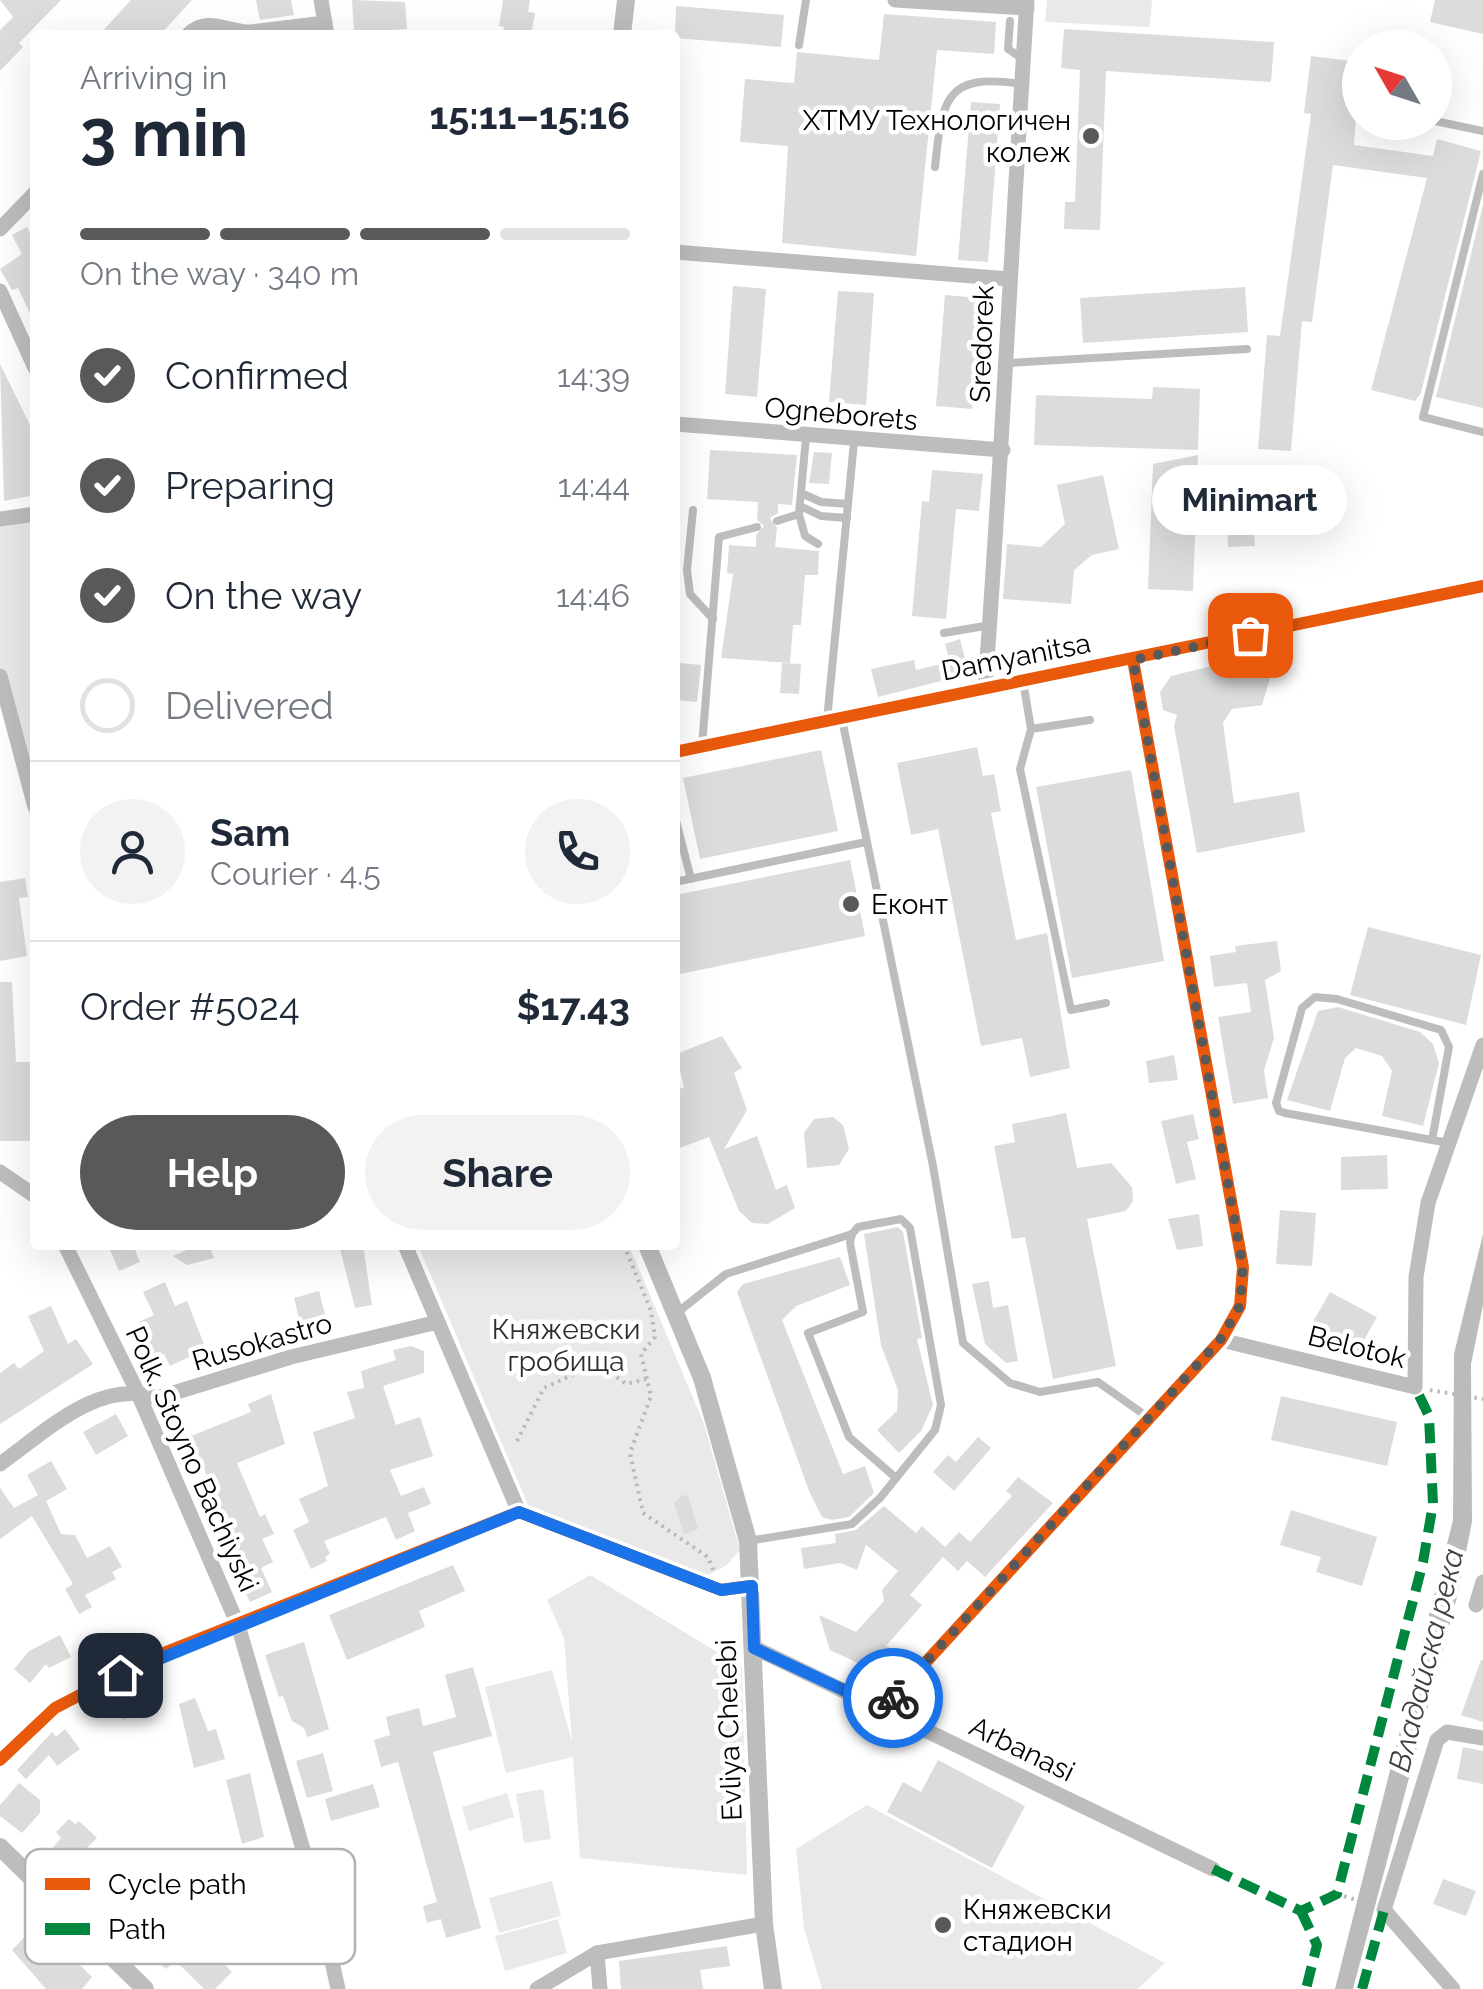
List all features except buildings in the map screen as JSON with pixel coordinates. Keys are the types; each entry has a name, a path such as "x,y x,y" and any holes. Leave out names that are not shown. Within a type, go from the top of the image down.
{"street":[{"path":"298,30 326,29 321,0"},
{"path":"623,30 626,0"},
{"path":"896,0 1027,4"},
{"name":"Sredorek","path":"985,688 1009,363 1009,279 1027,4"},
{"path":"193,30 224,24 238,30"},
{"path":"0,229 30,198"},
{"path":"680,252 1009,279"},
{"path":"0,291 30,357"},
{"name":"Ogneborets","path":"680,424 854,442 1003,450"},
{"path":"0,519 30,515"},
{"name":"Damyanitsa","path":"680,751 1483,586"},
{"path":"884,1709 1220,1340 1240,1306 1243,1267 1133,660"},
{"path":"0,676 30,788"},
{"path":"1415,1387 1416,1278 1440,1142 1483,1045"},
{"path":"0,1172 30,1193"},
{"name":"Polk. Stoyno Bachiyski","path":"67,1250 137,1391 238,1625 303,1849"},
{"path":"407,1250 519,1512"},
{"name":"Evliya Chelebi","path":"650,1250 702,1378 748,1542 764,1924 773,1989"},
{"name":"Rusokastro","path":"0,1464 103,1396 137,1391 157,1398 292,1357 438,1322"},
{"name":"Belotok","path":"1220,1340 1415,1387"},
{"path":"0,1760 55,1708 152,1658 519,1512 721,1590 752,1586"},
{"path":"1476,1605 1483,1582"},
{"name":"Arbanasi","path":"754,1648 1213,1870"},
{"path":"1453,1989 1381,1908 1437,1740 1447,1732 1483,1738"},
{"path":"3,1853 25,1874"},
{"path":"537,1989 598,1953 764,1924"},
{"path":"598,1953 600,1989"},
{"path":"119,1964 145,1989"},
{"name":"Polk. Stoyno Bachiyski","path":"333,1964 338,1989"}],"lane":[{"path":"799,45 806,0"},
{"path":"1010,21 1008,49 1023,59"},
{"path":"935,166 941,110 955,94 973,81 1021,84"},
{"path":"1452,125 1483,130"},
{"path":"1483,174 1423,417 1483,432"},
{"path":"1009,363 1247,349"},
{"path":"806,437 799,510 805,536 818,544"},
{"path":"854,442 834,718 866,842 932,1166 963,1343 1010,1383 1040,1392 1098,1382 1149,1418"},
{"path":"801,493 820,502 848,504"},
{"path":"693,510 686,570 690,594 712,619"},
{"path":"777,521 799,510 847,518"},
{"path":"702,746 720,537 757,527"},
{"path":"944,633 990,625"},
{"path":"1023,681 1032,729 1020,769 1071,1010 1106,1003"},
{"path":"1032,729 1090,720"},
{"path":"680,836 691,879"},
{"path":"680,881 866,842"},
{"path":"1315,997 1336,999 1441,1030 1449,1047 1440,1142 1278,1110 1276,1103 1302,1008 1315,997"},
{"path":"748,1542 852,1524 896,1478 936,1430 941,1406 910,1228 901,1219 858,1227 852,1234 850,1243 863,1312 808,1334 849,1437 896,1478"},
{"path":"676,1314 726,1274 852,1234"}],"path":[{"path":"626,1250 655,1337 641,1354 652,1396 630,1453 643,1513 708,1557 721,1590"},
{"path":"517,1441 544,1388 598,1362 626,1384 647,1379"},
{"path":"1336,1894 1381,1908"}],"green space":[{"path":"1047,0 1152,0 1150,27 1045,22"},
{"path":"30,515 30,788 0,676 0,519"},
{"name":"Княжевски гробища","path":"420,1250 631,1250 704,1424 740,1550 727,1565 708,1575 528,1505"},
{"path":"590,1575 742,1667 747,1875 580,1858 573,1757 506,1773 485,1687 552,1670 572,1742 564,1638 547,1600"},
{"path":"543,1789 551,1839 524,1843 516,1794"},
{"path":"507,1793 514,1817 469,1831 462,1807"},
{"name":"Княжевски стадион","path":"867,1805 1165,1963 1138,1989 822,1989 804,1928 796,1849"},
{"path":"552,1881 561,1916 499,1933 489,1898"},
{"path":"558,1919 567,1953 505,1971 495,1936"}],"water":[{"name":"Владайска река","path":"1483,1234 1483,1305 1471,1364 1472,1522 1457,1597 1353,1989 1335,1989 1453,1520 1454,1354"}],"marked path":[{"path":"1213,1869 1301,1911 1337,1894 1423,1562 1433,1504 1429,1416 1415,1387"},
{"path":"1362,1989 1384,1910"},
{"path":"1301,1911 1317,1945 1306,1989"}],"cycle path":[{"path":"680,751 1483,586"},
{"path":"883,1709 1221,1340 1240,1306 1243,1267 1133,660"},
{"path":"0,1760 55,1708 151,1658 519,1512 721,1590 751,1586"}],"way so far":[{"path":"893,1698 1220,1340 1240,1306 1243,1267 1133,660 1250,635"}],"place":[{"name":"ХТМУ Технологичен колеж","path":"1091,136"},
{"name":"Minimart","path":"1250,635"},
{"name":"Еконт","path":"851,904"},
{"name":"Княжевски стадион","path":"943,1925"}],"route":[{"path":"120,1675 152,1658 519,1512 721,1590 752,1586 754,1648 884,1709 893,1698"}]}
